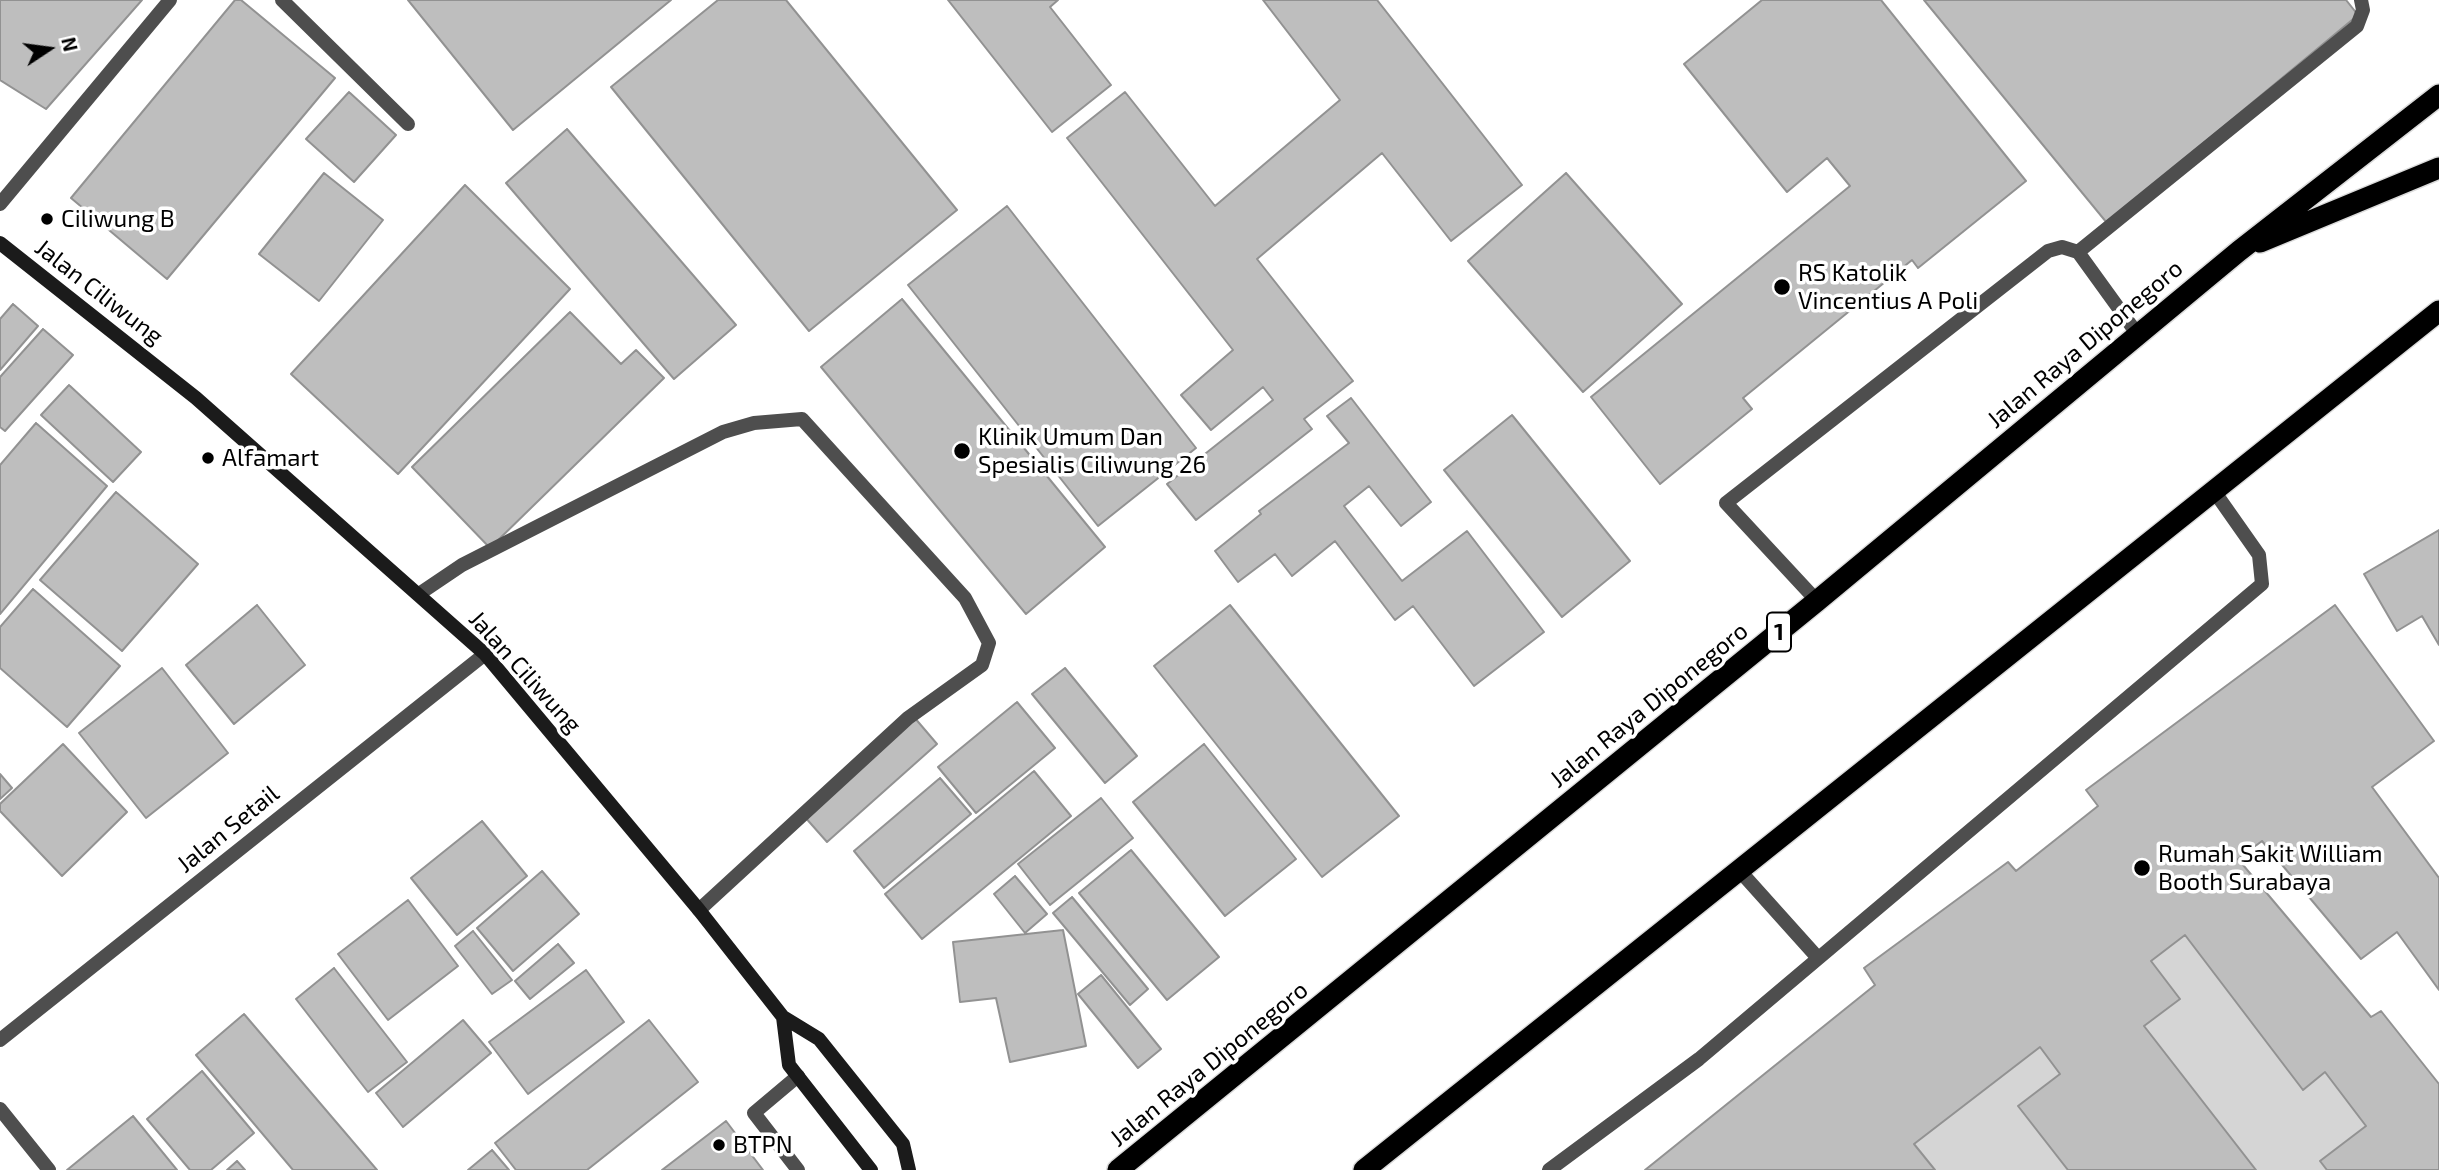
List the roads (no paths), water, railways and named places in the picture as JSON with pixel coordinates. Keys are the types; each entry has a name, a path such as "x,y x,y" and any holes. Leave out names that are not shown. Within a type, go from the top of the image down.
{"highway":[{"name":"Jalan Raya Diponegoro","path":"1118,1170 1818,601 2239,251 2439,95"},
{"path":"2239,251 2439,168"},
{"path":"1364,1170 2439,311"}],"main road":[{"name":"Jalan Ciliwung","path":"0,243 196,398 485,654 699,910 783,1017 819,1039 903,1144 909,1170"},
{"path":"783,1017 789,1065 871,1170"}],"street":[{"path":"0,204 170,0"},
{"path":"282,0 408,124"},
{"path":"2078,252 2357,26 2363,10 2361,0"},
{"path":"1818,601 1726,503 2048,251 2062,247 2078,252 2138,335"},
{"path":"419,594 462,565 723,432 754,423 803,419 965,598 989,643 982,664 908,718 761,849 699,910"},
{"path":"1549,1170 1699,1059 2262,584 2259,555 2214,491"},
{"name":"Jalan Setail","path":"0,1040 485,654"},
{"path":"1739,870 1818,958"},
{"path":"797,1170 754,1113 798,1076"},
{"path":"0,1109 49,1170"}],"place":[{"name":"Ciliwung B","path":"47,219"},
{"name":"RS Katolik Vincentius A Poli","path":"1782,287"},
{"name":"Klinik Umum Dan Spesialis Ciliwung 26","path":"962,451"},
{"name":"Alfamart","path":"208,458"},
{"name":"Rumah Sakit William Booth Surabaya","path":"2142,868"},
{"name":"BTPN","path":"719,1145"}]}
